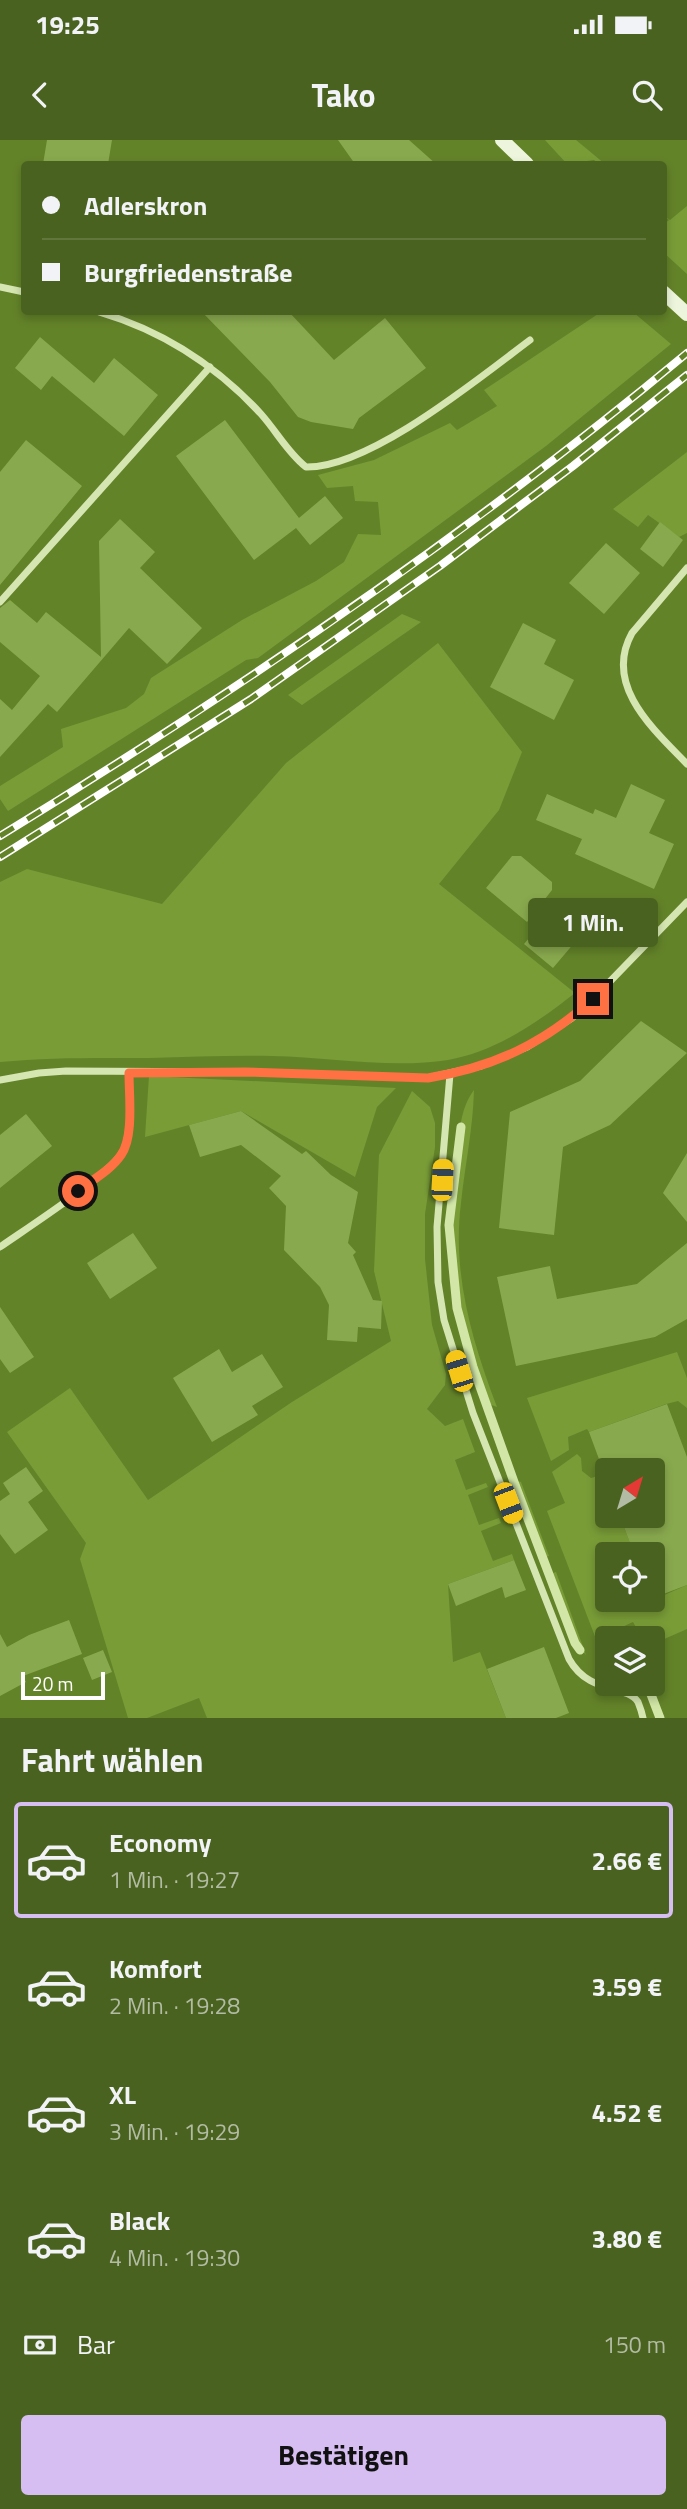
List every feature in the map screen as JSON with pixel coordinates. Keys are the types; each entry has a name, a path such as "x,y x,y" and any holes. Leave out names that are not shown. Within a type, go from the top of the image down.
{"main road":[{"path":"502,140 524,161"},
{"path":"667,296 687,314"}],"street":[{"path":"0,287 21,291"},
{"path":"107,315 167,338 210,367 261,415 306,467 315,467 369,449 408,427 450,400 530,340"},
{"path":"0,602 210,367"},
{"path":"687,568 632,633 625,646 622,663 623,677 635,705 687,764"},
{"path":"0,1080 39,1073 246,1072 428,1078 450,1074 503,1059 572,1018 687,902"},
{"path":"0,1247 95,1178 123,1152 129,1116 129,1073"},
{"path":"450,1074 437,1227 438,1282 444,1320 473,1413 569,1659 577,1671 592,1683 635,1699 643,1718"}],"green space":[{"path":"545,140 576,140 601,161 594,160 564,161"},
{"path":"687,206 687,274 667,256 667,218 670,220"},
{"path":"596,315 637,315 671,344 546,446 258,658 246,660 8,811 0,799 0,786 63,747 61,729 126,708 144,694 151,678 242,620 316,581 344,562 358,534 381,535 378,502 355,501 353,486 327,488 318,475 374,460 450,423 457,430 497,406 484,390"},
{"path":"687,452 687,533 679,537 648,515 638,527 613,509"},
{"path":"402,614 421,622 302,705 288,695"},
{"path":"438,643 522,752 499,810 439,884 575,993 531,1025 499,1043 448,1060 382,1063 241,1056 0,1062 0,882 27,869 162,904 286,763"},
{"path":"149,1076 396,1088 377,1107 355,1177 241,1111 145,1137"},
{"path":"474,1090 461,1203 459,1256 472,1332 497,1407 486,1403 472,1360 455,1294 449,1249 460,1131 463,1113"},
{"path":"412,1091 430,1107 435,1123 435,1147 425,1214 425,1259 432,1325 446,1374 445,1385 427,1409 445,1426 463,1419 475,1452 455,1460 466,1490 486,1483 488,1487 468,1495 479,1525 499,1518 501,1523 481,1531 493,1561 512,1554 514,1560 448,1584 453,1662 480,1652 506,1718 207,1718 199,1698 147,1718 128,1718 80,1559 86,1543 7,1432 70,1388 148,1500 292,1402 391,1341 374,1271 379,1155"},
{"path":"677,1352 687,1378 687,1408 678,1401 589,1432 587,1429 568,1437 569,1450 551,1461 527,1398"},
{"path":"577,1454 581,1458 582,1471 591,1478 595,1477 595,1528 624,1528 630,1542 595,1542 595,1612 665,1612 665,1595 687,1585 687,1629 665,1639 665,1626 635,1626 633,1622 624,1626 595,1626 595,1636 547,1511 565,1503 552,1472"},
{"path":"514,1482 521,1482 549,1556 543,1558"},
{"path":"556,1572 586,1655 575,1643 550,1574"}],"building":[{"path":"47,140 112,140 108,161 44,161"},
{"path":"338,140 409,140 433,161 353,161"},
{"path":"205,315 292,315 334,360 385,318 426,368 359,418 353,429 311,422 298,417 270,382"},
{"path":"40,337 94,383 114,358 158,395 124,436 52,376 41,390 15,368"},
{"path":"225,420 299,518 325,496 343,518 310,545 296,528 254,560 176,456"},
{"path":"26,440 82,486 0,585 0,472"},
{"path":"120,519 155,552 140,568 202,628 167,664 129,628 57,712 48,704 0,757 0,699 12,710 40,676 0,642 0,608 10,600 37,623 46,612 101,657 99,541"},
{"path":"660,522 683,540 663,567 640,549"},
{"path":"606,543 640,573 604,614 569,583"},
{"path":"523,623 556,640 544,664 574,680 554,720 490,687"},
{"path":"631,784 665,800 649,833 674,844 654,889 575,854 582,839 536,820 547,794 593,814 595,809 616,818"},
{"path":"512,856 521,856 552,882 552,890 527,922 486,888"},
{"path":"546,918 575,942 553,968 524,944"},
{"path":"641,1021 687,1053 610,1125 563,1147 554,1235 499,1228 510,1112 580,1081"},
{"path":"241,1111 302,1154 306,1151 331,1175 358,1192 348,1243 356,1252 353,1255 373,1300 382,1301 381,1329 358,1327 357,1342 327,1340 329,1305 320,1287 284,1250 286,1206 269,1188 281,1176 241,1145 200,1157 189,1125"},
{"path":"26,1114 52,1146 0,1188 0,1135"},
{"path":"687,1153 687,1222 663,1193"},
{"path":"133,1233 157,1268 110,1299 87,1263"},
{"path":"687,1243 687,1319 655,1337 516,1366 497,1277 550,1266 557,1299 637,1284"},
{"path":"0,1307 34,1357 10,1373 0,1359"},
{"path":"219,1349 232,1372 262,1354 283,1387 252,1406 258,1415 212,1442 173,1378"},
{"path":"667,1404 687,1457 687,1585 665,1593 665,1542 630,1542 624,1528 665,1528 665,1458 599,1458 589,1432"},
{"path":"26,1467 43,1491 28,1502 48,1530 15,1554 0,1534 0,1501 10,1494 3,1483"},
{"path":"514,1560 526,1590 505,1598 502,1587 456,1606 448,1584"},
{"path":"69,1620 82,1654 23,1676 26,1682 0,1696 0,1634 7,1647 29,1635"},
{"path":"544,1647 569,1713 556,1718 506,1718 487,1669"},
{"path":"103,1650 112,1672 92,1680 83,1658"}],"waterway":[{"path":"461,1127 449,1225 457,1308 473,1367 514,1482 580,1650"},
{"path":"652,1696 660,1718"}],"railway":[{"path":"0,836 178,724 352,607 523,483 687,353"},
{"path":"0,857 251,699 440,566 573,466 687,375"}],"route":[{"path":"78,1191 117,1160 123,1152 129,1116 129,1073 246,1072 428,1078 503,1059 551,1032 593,999"}]}
